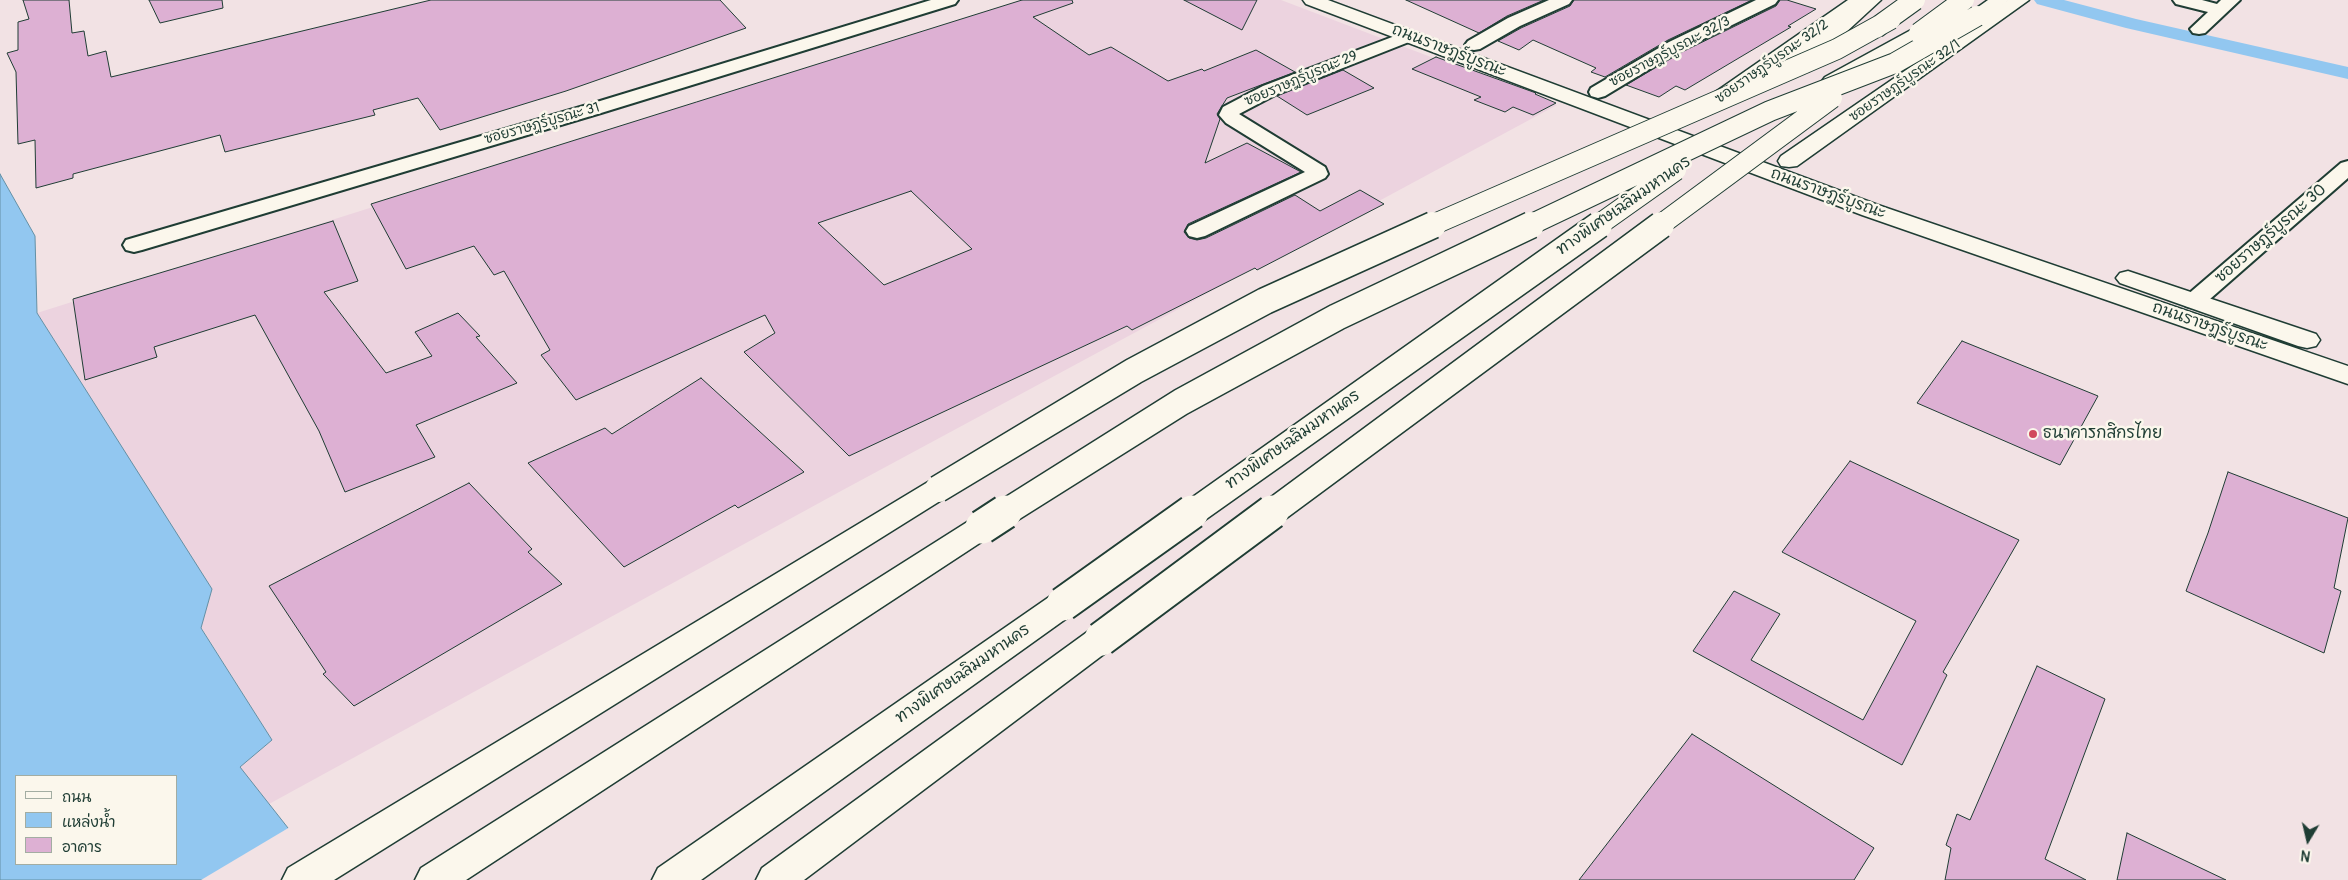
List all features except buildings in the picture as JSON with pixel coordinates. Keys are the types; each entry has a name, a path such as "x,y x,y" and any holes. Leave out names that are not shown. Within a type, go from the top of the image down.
{"main road":[{"name":"ถนนราษฎร์บูรณะ","path":"1312,0 1870,210 2348,375"},
{"name":"ถนนราษฎร์บูรณะ","path":"1352,0 1789,161 2348,355"},
{"name":"ซอยราษฎร์บูรณะ 32/2","path":"1683,123 1860,0"},
{"path":"1778,75 1836,31 1872,0"},
{"name":"ทางพิเศษเฉลิมมหานคร","path":"671,880 1915,0"},
{"path":"774,880 1964,0"},
{"path":"1770,111 1895,63 1941,38 2000,0"},
{"name":"ซอยราษฎร์บูรณะ 32/1","path":"1789,161 2020,0"},
{"path":"301,880 929,494 1179,346 1265,301 1361,256 1778,75 1851,42 1891,19"},
{"path":"434,880 982,527 1236,370 1396,288 1852,71 1922,30"}],"street":[{"name":"ซอยราษฎร์บูรณะ 31","path":"134,245 594,109 949,0"},
{"path":"1474,45 1514,22 1562,0"},
{"name":"ซอยราษฎร์บูรณะ 32/3","path":"1598,92 1675,46 1769,0"},
{"path":"2182,0 2225,5"},
{"path":"2199,29 2225,5"},
{"name":"ซอยราษฎร์บูรณะ 29","path":"1197,231 1318,174 1318,171 1233,119 1229,115 1230,111 1270,90 1408,36"},
{"name":"ซอยราษฎร์บูรณะ 30","path":"2194,301 2348,167"}],"shaded area":[{"path":"1029,0 1281,0 1557,105 841,491 269,804 239,767 272,740 201,627 120,445 37,313"}],"water":[{"path":"0,174 35,236 37,313 212,589 201,628 272,740 240,767 329,880 0,880"}],"pier":[{"path":"290,827 332,880 201,880"}],"waterway":[{"path":"2043,0 2133,24 2348,73"}],"place":[{"name":"ธนาคารกสิกรไทย","path":"2033,434"}]}
